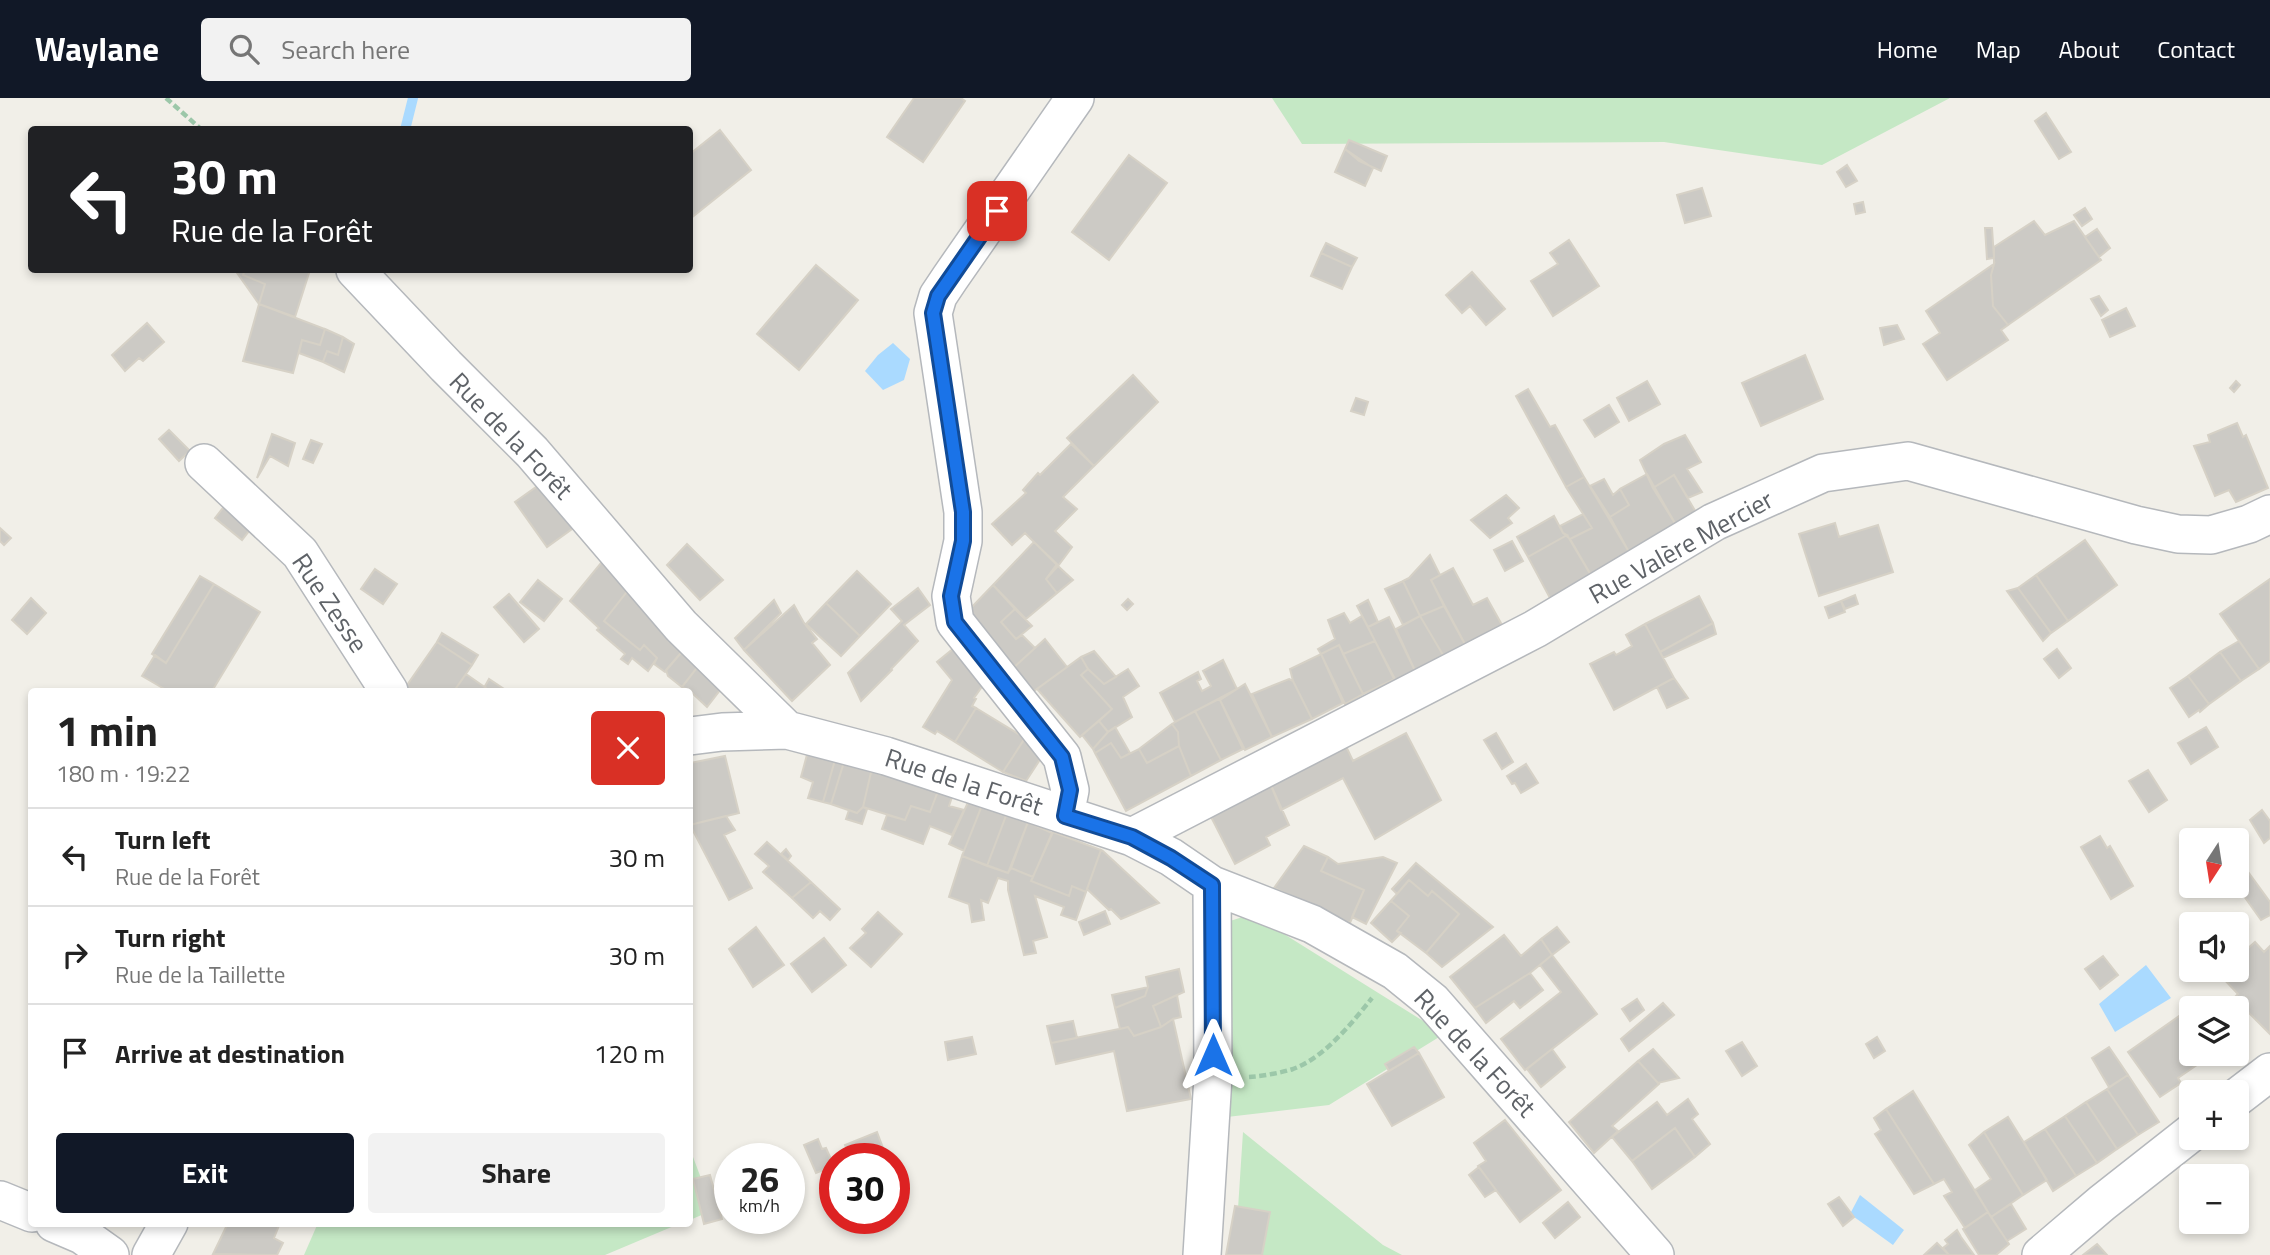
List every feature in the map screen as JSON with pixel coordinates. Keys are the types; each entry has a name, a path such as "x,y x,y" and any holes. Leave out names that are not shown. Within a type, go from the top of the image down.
{"street":[{"path":"1065,816 1070,790 1062,757 955,622 951,596 963,541 963,512 933,313 938,296 1075,98"},
{"name":"Rue de la Forêt","path":"358,273 532,452 681,626 788,730 886,756 1132,837 1212,885 1312,924 1395,971 1432,1001 1655,1255"},
{"name":"Rue Valère Mercier","path":"1132,837 1535,629 1714,523 1824,473 1908,460 2178,534 2211,535 2249,524 2270,514"},
{"name":"Rue Zesse","path":"204,463 299,553 387,688"},
{"path":"693,736 788,730"},
{"path":"1202,1255 1213,1077 1212,885"},
{"path":"2249,1088 2270,1072"},
{"path":"2041,1255 2179,1142"},
{"path":"0,1200 28,1211"},
{"path":"63,1227 82,1235 110,1255"},
{"path":"150,1255 167,1227"}],"path":[{"path":"166,98 198,126"},
{"path":"1245,1077 1295,1068 1321,1052 1345,1031 1375,995"}],"green space":[{"path":"1272,98 1950,98 1822,165 1664,142 1302,144"},
{"path":"1252,914 1444,1034 1329,1105 1227,1117 1230,921"},
{"path":"1243,1132 1383,1245 1402,1255 1227,1255 1237,1224"},
{"path":"693,1157 713,1210 693,1219"},
{"path":"316,1227 672,1227 605,1255 304,1255"}],"water":[{"path":"893,343 910,359 904,380 883,390 865,371 878,355"},
{"path":"2146,965 2171,998 2115,1032 2099,1004"},
{"path":"1860,1195 1904,1230 1893,1245 1850,1214"}],"building":[{"path":"914,98 961,98 965,101 923,162 887,137"},
{"path":"2046,113 2071,152 2059,159 2035,121"},
{"path":"720,130 751,170 693,217 693,152"},
{"path":"1349,140 1387,156 1381,171 1359,161 1345,149"},
{"path":"1345,149 1373,168 1365,186 1335,172"},
{"path":"1129,155 1167,183 1109,260 1072,232"},
{"path":"1847,165 1857,181 1846,187 1837,172"},
{"path":"1702,188 1711,216 1685,223 1677,195"},
{"path":"1863,202 1865,212 1856,214 1854,204"},
{"path":"2085,208 2092,219 2082,226 2074,215"},
{"path":"2034,221 2045,235 2074,221 2101,260 2008,325 1993,306 1991,275 1994,247"},
{"path":"1985,228 1992,228 1994,258 1987,259"},
{"path":"2097,229 2110,248 2099,257 2085,237"},
{"path":"1569,240 1599,286 1553,316 1531,281 1558,264 1550,253"},
{"path":"1326,243 1357,258 1352,267 1321,253"},
{"path":"1321,253 1352,267 1342,289 1311,276"},
{"path":"1994,264 1991,275 1993,306 2008,325 2001,330 2008,340 1947,380 1923,344 1940,333 1926,311"},
{"path":"816,265 858,300 799,370 757,334"},
{"path":"1472,272 1505,309 1486,325 1470,306 1462,313 1446,295"},
{"path":"237,273 244,273 243,275 265,284 259,304"},
{"path":"309,273 295,317 259,304 265,284 243,275"},
{"path":"2099,296 2108,310 2101,316 2091,299"},
{"path":"259,304 325,329 320,345 302,340 293,373 243,361"},
{"path":"2126,308 2135,326 2110,337 2102,320"},
{"path":"147,323 164,342 143,361 139,358 125,371 112,355"},
{"path":"1897,325 1904,339 1884,345 1880,328"},
{"path":"325,329 343,337 338,355 327,351 323,362 299,353 302,340 320,345"},
{"path":"343,337 354,344 344,372 323,362 327,351 338,355"},
{"path":"1805,355 1823,399 1761,426 1742,383"},
{"path":"1133,375 1158,402 1094,466 1067,438"},
{"path":"1647,381 1660,404 1629,421 1617,398"},
{"path":"2236,381 2240,385 2234,392 2230,388"},
{"path":"1528,389 1550,427 1555,425 1584,477 1566,487 1516,396"},
{"path":"1356,398 1368,402 1364,415 1351,411"},
{"path":"1609,405 1619,422 1595,437 1584,420"},
{"path":"2237,423 2243,437 2246,435 2268,488 2236,502 2229,490 2215,496 2194,446 2210,442 2208,435"},
{"path":"169,430 190,451 179,461 159,439"},
{"path":"272,434 295,443 288,466 270,456 257,478"},
{"path":"1685,435 1701,462 1687,469 1702,492 1688,498 1674,475 1653,488 1640,460 1664,444"},
{"path":"311,440 322,444 313,463 303,459"},
{"path":"1071,444 1094,466 1063,497 1077,509 1055,531 1072,547 1058,566 1025,533 1012,545 992,524 1026,493 1023,490 1038,473 1040,475"},
{"path":"1647,474 1676,525 1629,552 1610,517 1629,505 1620,489"},
{"path":"1674,475 1697,514 1676,525 1653,488"},
{"path":"1584,477 1629,552 1591,575 1570,539 1592,528 1566,487"},
{"path":"1604,479 1613,495 1620,489 1629,505 1610,517 1590,486"},
{"path":"546,480 579,524 547,547 515,502"},
{"path":"1506,495 1519,508 1508,518 1512,523 1490,538 1471,520"},
{"path":"226,504 253,526 242,540 215,518"},
{"path":"1583,514 1592,528 1570,539 1560,526"},
{"path":"1554,516 1563,533 1567,535 1528,557 1517,537"},
{"path":"1835,523 1839,537 1878,525 1893,572 1819,596 1799,534"},
{"path":"0,528 11,538 4,545 0,541"},
{"path":"1567,535 1592,577 1551,600 1528,557"},
{"path":"2085,540 2117,585 2068,621 2036,575"},
{"path":"1512,541 1523,561 1505,571 1494,550"},
{"path":"1034,542 1057,564 1046,579 1057,593 1026,619 993,585"},
{"path":"687,544 723,580 700,600 667,565"},
{"path":"1430,555 1440,575 1431,580 1444,606 1420,616 1403,581"},
{"path":"605,558 629,589 604,621 640,650 644,645 657,658 648,671 632,658 628,664 621,659 625,654 597,630 599,628 570,601"},
{"path":"1058,566 1073,580 1057,593 1046,579"},
{"path":"1453,568 1473,605 1487,598 1502,625 1466,646 1431,580"},
{"path":"375,569 397,584 383,604 361,589"},
{"path":"857,571 891,604 860,636 826,603"},
{"path":"2036,575 2068,621 2051,633 2018,588"},
{"path":"200,576 214,584 166,663 152,654"},
{"path":"2270,579 2270,661 2259,669 2220,614"},
{"path":"538,580 562,599 544,621 520,602"},
{"path":"1403,581 1420,616 1403,625 1385,589"},
{"path":"214,584 260,612 214,688 163,688 142,676 155,655 166,663"},
{"path":"993,585 1015,609 1001,622 1016,639 1022,635 1035,648 1011,670 966,613"},
{"path":"918,588 930,605 904,625 918,641 861,701 848,673 902,621 891,609"},
{"path":"2018,588 2051,633 2043,641 2007,591"},
{"path":"629,589 691,641 665,672 654,664 657,658 644,645 640,650 604,621"},
{"path":"509,594 539,629 524,642 494,607"},
{"path":"1855,595 1858,604 1845,609 1841,601"},
{"path":"1699,596 1713,623 1660,652 1645,624"},
{"path":"31,598 46,613 27,634 12,620"},
{"path":"1128,599 1133,604 1127,610 1122,605"},
{"path":"774,600 781,613 744,650 735,638"},
{"path":"1368,600 1378,622 1368,627 1357,606"},
{"path":"1841,601 1845,612 1829,618 1825,607"},
{"path":"826,603 860,636 841,656 806,624"},
{"path":"794,605 817,639 812,643 830,665 792,701 744,650"},
{"path":"1444,606 1467,648 1446,660 1420,616"},
{"path":"1015,609 1032,626 1016,639 1001,622"},
{"path":"1344,613 1350,623 1362,616 1375,641 1343,654 1339,645 1321,654 1318,649 1335,639 1328,620"},
{"path":"1420,616 1446,660 1417,675 1396,629"},
{"path":"1389,617 1417,675 1397,685 1368,627"},
{"path":"1713,623 1716,634 1663,658 1660,652"},
{"path":"1645,624 1674,678 1614,710 1590,664 1632,646 1626,635"},
{"path":"442,633 478,655 472,665 437,642"},
{"path":"1045,639 1067,667 1034,691 1011,670"},
{"path":"691,641 706,656 682,687 668,676 666,670"},
{"path":"1375,641 1395,679 1363,694 1343,654"},
{"path":"2239,641 2259,669 2241,681 2220,652"},
{"path":"437,642 472,665 456,688 405,688"},
{"path":"959,644 986,681 974,698 976,699 972,706 976,708 955,742 937,731 935,734 923,727 952,680 937,662"},
{"path":"1339,645 1363,694 1345,704 1321,654"},
{"path":"2057,649 2071,668 2059,678 2044,659"},
{"path":"1094,651 1116,677 1104,684 1088,669 1081,657"},
{"path":"2220,652 2241,681 2209,704 2188,676"},
{"path":"1321,654 1343,703 1312,719 1290,669"},
{"path":"706,656 731,676 707,707 693,694 693,688 682,687"},
{"path":"1081,657 1088,669 1081,675 1112,709 1080,737 1037,689"},
{"path":"1223,660 1237,689 1175,722 1160,693 1198,672 1201,679 1197,681 1202,691 1211,686 1203,671"},
{"path":"1088,669 1104,684 1128,669 1139,686 1123,697 1132,717 1108,732 1099,721 1112,709 1081,675"},
{"path":"466,674 486,688 456,688"},
{"path":"2188,676 2209,704 2189,717 2170,688"},
{"path":"1674,678 1688,698 1667,708 1657,687"},
{"path":"489,679 502,688 486,688"},
{"path":"1289,679 1293,681 1312,719 1272,737 1252,694"},
{"path":"1245,684 1272,737 1245,750 1220,700"},
{"path":"1220,700 1243,749 1221,760 1195,711"},
{"path":"976,708 1025,738 1003,772 955,742"},
{"path":"1195,711 1221,760 1191,776 1179,746 1178,732 1172,724"},
{"path":"1099,721 1108,732 1093,749 1082,735"},
{"path":"1172,724 1178,732 1179,746 1147,763 1139,749"},
{"path":"1115,727 1130,753 1121,758 1111,743 1095,753 1093,749"},
{"path":"2206,727 2218,747 2191,764 2178,743"},
{"path":"1406,733 1441,800 1375,839 1343,778 1281,810 1270,783 1345,744 1353,761"},
{"path":"1496,733 1513,762 1502,769 1484,740"},
{"path":"1025,738 1045,752 1026,781 1003,772"},
{"path":"1111,743 1121,758 1139,749 1147,763 1179,746 1191,776 1126,811 1095,753"},
{"path":"808,751 835,760 823,802 808,798 813,782 801,777"},
{"path":"725,756 739,813 693,824 693,762"},
{"path":"845,759 872,768 863,807 857,813 831,804"},
{"path":"835,760 844,762 831,804 823,802"},
{"path":"1526,764 1538,783 1521,793 1507,776"},
{"path":"872,768 938,791 930,812 911,806 905,820 863,807"},
{"path":"2148,770 2167,800 2149,812 2129,781"},
{"path":"1270,783 1289,825 1266,837 1270,845 1235,864 1209,813"},
{"path":"938,791 952,797 949,806 964,810 952,835 930,826 923,844 882,829 887,815 905,820 911,806 930,812"},
{"path":"969,800 982,805 964,851 949,844"},
{"path":"983,803 1007,813 987,866 962,856"},
{"path":"863,807 867,809 862,824 846,819 849,810 857,813"},
{"path":"2262,810 2270,821 2270,838 2264,843 2250,820"},
{"path":"1007,813 1028,822 1008,873 987,866"},
{"path":"726,816 735,830 724,835 752,888 729,900 693,831 693,824"},
{"path":"1028,822 1052,833 1033,877 1011,868"},
{"path":"1053,832 1101,850 1086,892 1072,886 1069,896 1031,881"},
{"path":"2100,836 2107,848 2110,846 2133,886 2111,899 2081,847"},
{"path":"767,842 811,882 792,898 763,872 769,866 755,854"},
{"path":"1304,846 1328,857 1321,871 1364,890 1350,923 1274,888"},
{"path":"786,849 791,856 788,860 781,854"},
{"path":"1101,850 1159,903 1121,919 1109,910 1087,889"},
{"path":"962,856 1008,873 1011,868 1033,877 1031,881 1069,896 1072,886 1086,892 1076,920 1061,915 1064,907 1035,896 1047,937 1033,941 1036,953 1024,955 1008,881 998,878 988,903 981,900 984,920 972,922 969,904 949,897"},
{"path":"1328,857 1338,864 1383,857 1397,863 1366,924 1352,917 1364,890 1321,871"},
{"path":"1416,863 1493,927 1442,967 1426,953 1459,914 1432,891 1428,896 1409,880 1397,894 1392,889"},
{"path":"2249,873 2270,902 2270,915 2261,920 2245,898 2249,898"},
{"path":"1409,880 1428,896 1432,891 1459,914 1426,953 1397,931 1409,916 1391,901"},
{"path":"811,882 840,909 830,920 820,911 813,918 792,898"},
{"path":"1397,894 1391,901 1409,916 1397,931 1401,933 1392,942 1371,923"},
{"path":"1105,911 1110,924 1084,935 1079,922"},
{"path":"878,912 902,934 871,967 850,948 866,933 862,929"},
{"path":"756,927 784,965 753,987 729,949"},
{"path":"1557,927 1569,942 1552,955 1541,939"},
{"path":"1504,935 1521,956 1541,939 1552,955 1530,973 1475,1008 1450,977"},
{"path":"824,938 846,965 812,992 791,964"},
{"path":"2255,942 2264,952 2270,946 2270,1034 2249,1013 2249,996 2236,996 2238,994 2227,982 2249,982 2249,947"},
{"path":"1552,955 1597,1014 1525,1070 1501,1039 1561,992 1540,965"},
{"path":"2103,956 2118,975 2100,989 2085,969"},
{"path":"1179,969 1184,992 1153,1006 1161,1027 1134,1036 1128,1027 1120,1029 1115,1008 1145,996 1148,987 1146,977"},
{"path":"1530,973 1543,990 1520,1008 1514,1001 1486,1023 1475,1008"},
{"path":"1148,987 1145,996 1115,1008 1112,995"},
{"path":"1177,995 1181,1017 1161,1027 1153,1006"},
{"path":"1637,999 1644,1010 1630,1021 1622,1009"},
{"path":"1663,1003 1674,1015 1629,1051 1621,1039"},
{"path":"2179,1016 2179,1066 2195,1066 2178,1078 2179,1084 2160,1097 2128,1052"},
{"path":"1173,1019 1191,1099 1127,1111 1114,1051 1056,1064 1051,1043 1128,1027 1134,1036 1161,1027"},
{"path":"1073,1021 1077,1038 1051,1043 1047,1026"},
{"path":"972,1037 976,1054 948,1060 945,1042"},
{"path":"1877,1037 1885,1051 1874,1058 1866,1044"},
{"path":"1742,1042 1757,1066 1742,1076 1726,1051"},
{"path":"1414,1047 1419,1053 1389,1071 1385,1064"},
{"path":"2109,1047 2128,1075 2109,1087 2092,1058"},
{"path":"1552,1049 1565,1067 1541,1087 1527,1069"},
{"path":"1653,1049 1679,1078 1658,1083 1638,1061"},
{"path":"1419,1053 1444,1097 1392,1126 1367,1084"},
{"path":"1638,1061 1659,1084 1612,1126 1618,1131 1594,1153 1569,1122"},
{"path":"2128,1075 2159,1122 2138,1135 2107,1089"},
{"path":"2107,1089 2138,1135 2117,1149 2086,1102"},
{"path":"1913,1091 1988,1212 1965,1228 1944,1196 1952,1192 1944,1179 1934,1184 1886,1109"},
{"path":"1688,1099 1698,1114 1692,1119 1710,1144 1695,1157 1675,1128 1632,1161 1612,1137 1657,1102 1667,1115"},
{"path":"2086,1102 2117,1149 2097,1163 2065,1116"},
{"path":"1886,1109 1934,1184 1914,1194 1875,1134 1881,1130 1874,1118"},
{"path":"2065,1116 2097,1163 2076,1176 2045,1129"},
{"path":"2008,1117 2047,1180 2023,1195 1984,1132"},
{"path":"1505,1120 1561,1190 1520,1222 1478,1166 1486,1161 1474,1143"},
{"path":"1675,1128 1695,1157 1652,1189 1632,1161"},
{"path":"2045,1129 2076,1176 2053,1191 2024,1142"},
{"path":"877,1132 881,1143 850,1143"},
{"path":"1984,1132 2023,1195 1991,1217 1975,1190 1991,1179 1969,1145"},
{"path":"818,1139 819,1172 816,1173 805,1145"},
{"path":"1479,1167 1496,1190 1485,1197 1469,1175"},
{"path":"710,1175 714,1190 714,1221 704,1224 693,1179"},
{"path":"1839,1197 1854,1217 1843,1226 1828,1204"},
{"path":"1568,1202 1580,1217 1555,1238 1543,1223"},
{"path":"2011,1204 2026,1229 2007,1241 1991,1217"},
{"path":"1235,1206 1270,1212 1262,1255 1226,1255"},
{"path":"1988,1212 2009,1244 1996,1255 1979,1255 1963,1229"},
{"path":"226,1227 278,1227 274,1238 283,1243 277,1255 213,1254"},
{"path":"1957,1230 1974,1255 1949,1255 1943,1248 1948,1244 1945,1240"},
{"path":"1937,1243 1949,1255 1924,1255"},
{"path":"2097,1244 2107,1255 2083,1255"}],"waterway":[{"path":"406,126 413,98"}],"route":[{"path":"997,211 938,296 933,313 963,512 963,541 951,596 955,622 1062,757 1070,790 1065,816 1132,837 1212,885 1213,1055"}]}
